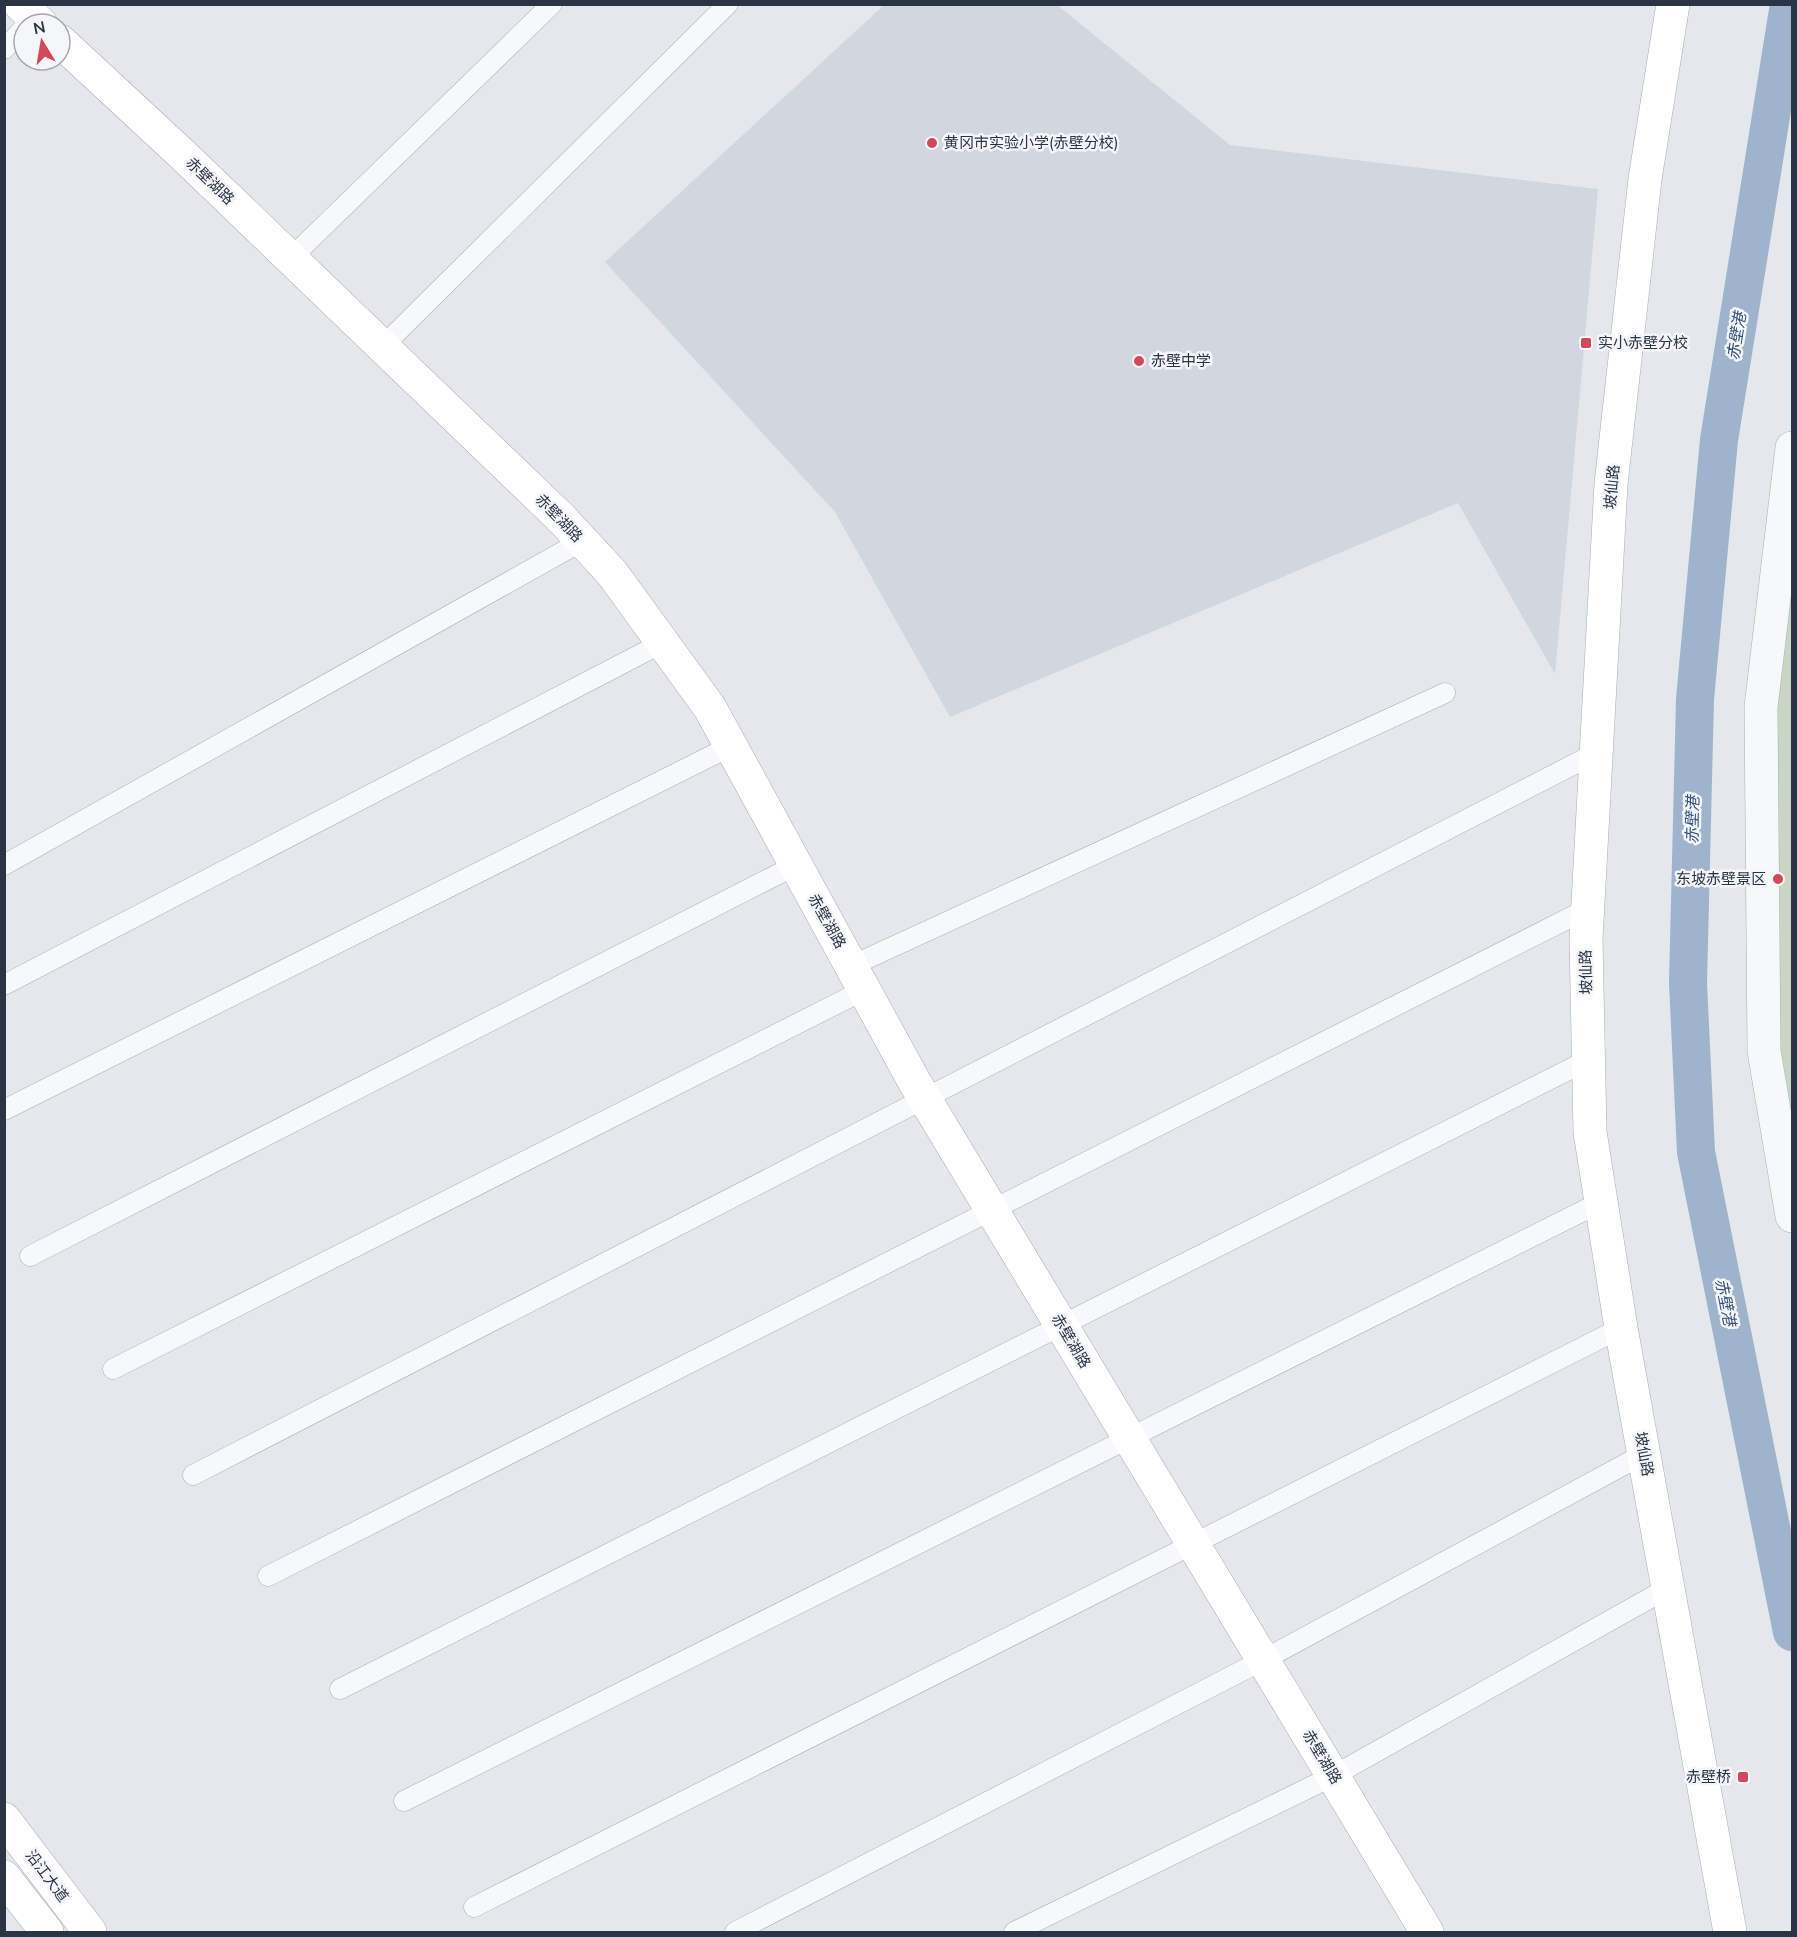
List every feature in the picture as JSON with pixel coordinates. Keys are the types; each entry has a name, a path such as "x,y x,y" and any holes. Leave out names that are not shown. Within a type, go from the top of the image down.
{"street":[{"name":"坡仙路","path":"1673,4 1645,179 1611,484 1586,939 1590,1132 1621,1328 1730,1932"},
{"name":"赤壁湖路","path":"72,52 383,346 503,461 582,541 612,573 710,708 925,1099 1427,1932"},
{"path":"1792,448 1761,707 1764,1052 1792,1216"},
{"name":"沿江大道","path":"4,1819 90,1932"},
{"path":"4,1877 47,1932"}],"lane":[{"path":"291,258 552,4"},
{"path":"383,346 729,4"},
{"path":"4,865 582,541"},
{"path":"4,985 662,643"},
{"path":"112,1369 858,978 1445,693"},
{"path":"4,1110 731,746"},
{"path":"193,1475 1596,753"},
{"path":"30,1256 796,865"},
{"path":"268,1576 1587,909"},
{"path":"340,1689 1588,1060"},
{"path":"404,1801 1601,1202"},
{"path":"474,1907 1621,1328"},
{"path":"735,1932 1263,1660 1644,1454"},
{"path":"1014,1932 1333,1776 1668,1588"}],"shaded area":[{"name":"赤壁中学","path":"884,5 1057,5 1230,145 1598,189 1555,674 1458,503 950,717 835,512 605,262"}],"green space":[{"name":"东坡赤壁景区","path":"1792,444 1792,1216 1764,1051 1761,707"}],"waterway":[{"name":"赤壁港","path":"1789,4 1719,440 1695,699 1688,983 1696,1152 1792,1632"}],"place":[{"name":"黄冈市实验小学(赤壁分校)","path":"932,143"},
{"name":"实小赤壁分校","path":"1586,343"},
{"name":"赤壁中学","path":"1139,361"},
{"name":"东坡赤壁景区","path":"1778,879"},
{"name":"赤壁桥","path":"1743,1777"}]}
